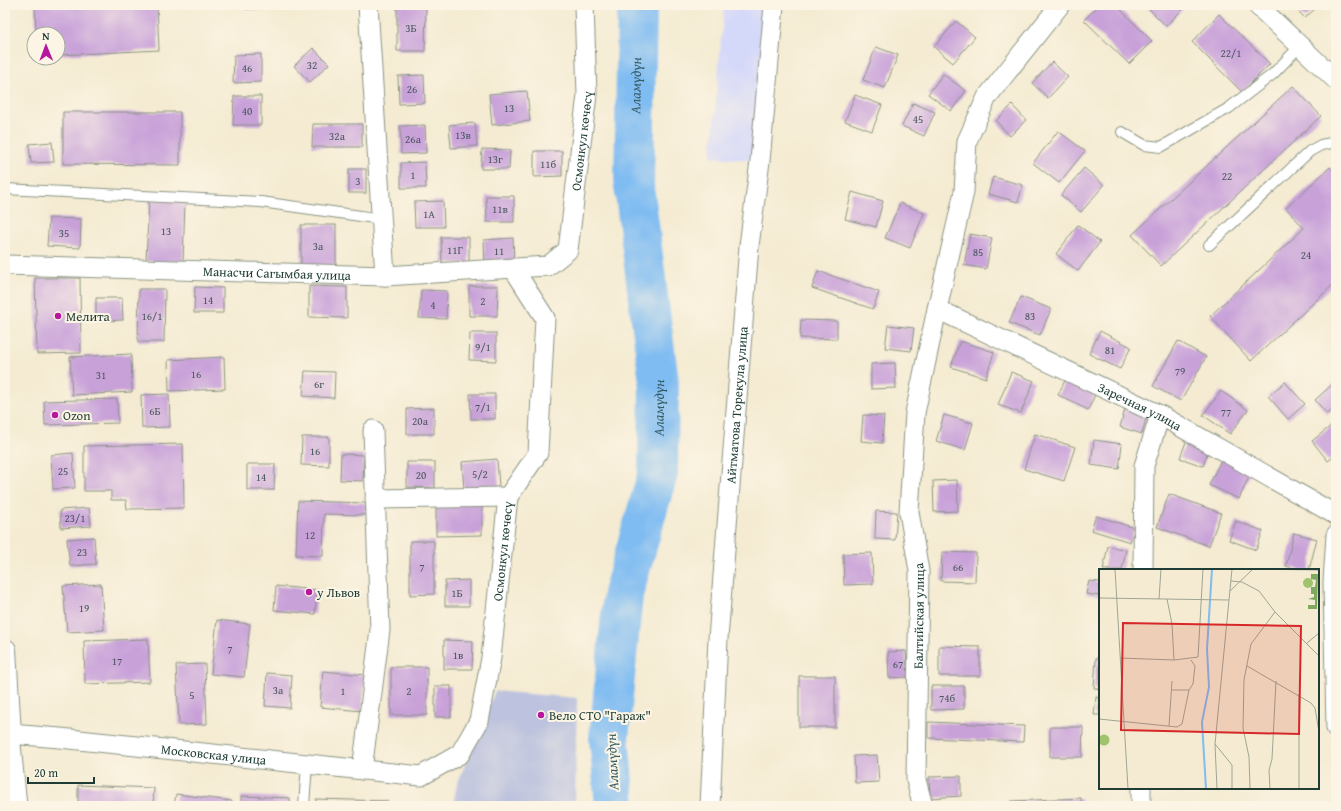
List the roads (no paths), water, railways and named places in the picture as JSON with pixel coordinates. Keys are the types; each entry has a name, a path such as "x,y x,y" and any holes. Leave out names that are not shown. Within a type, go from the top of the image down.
{"street":[{"path":"368,5 385,276"},
{"name":"Осмонкул көчөсү","path":"548,266 568,250 587,95 584,5"},
{"name":"Айтматова Торекула улица","path":"710,806 718,639 749,246 760,161 774,5"},
{"name":"Балтийская улица","path":"923,806 916,780 919,571 908,512 915,413 964,192 967,141 987,97 1060,5"},
{"path":"1257,5 1336,80"},
{"name":"Манасчи Сагымбая улица","path":"5,265 385,276 548,266"},
{"name":"Осмонкул көчөсү","path":"421,776 460,754 479,721 491,658 508,498 538,453 546,318 513,268"},
{"name":"Заречная улица","path":"937,309 1160,415 1336,515"},
{"path":"1143,569 1144,466 1160,415"},
{"path":"362,770 380,630 373,430"},
{"path":"375,499 508,498"},
{"path":"1336,535 1333,582 1336,728"},
{"path":"5,650 8,734 17,806"},
{"name":"Московская улица","path":"8,734 60,738 421,776"},
{"path":"1141,789 1141,806"}],"lane":[{"path":"1122,132 1144,146 1161,147 1229,108 1273,74 1300,46"},
{"path":"1209,245 1310,151 1321,145 1336,142"},
{"path":"5,189 261,202 382,218"},
{"path":"304,806 307,764"}],"waterway":[{"name":"Аламүдүн","path":"615,806 609,738 623,594 658,473 659,382 634,186 637,5"}],"place":[{"name":"Мелита","path":"58,316"},
{"name":"Ozon","path":"55,415"},
{"name":"у Львов","path":"309,592"},
{"name":"Вело СТО \"Гараж\"","path":"541,715"}]}
